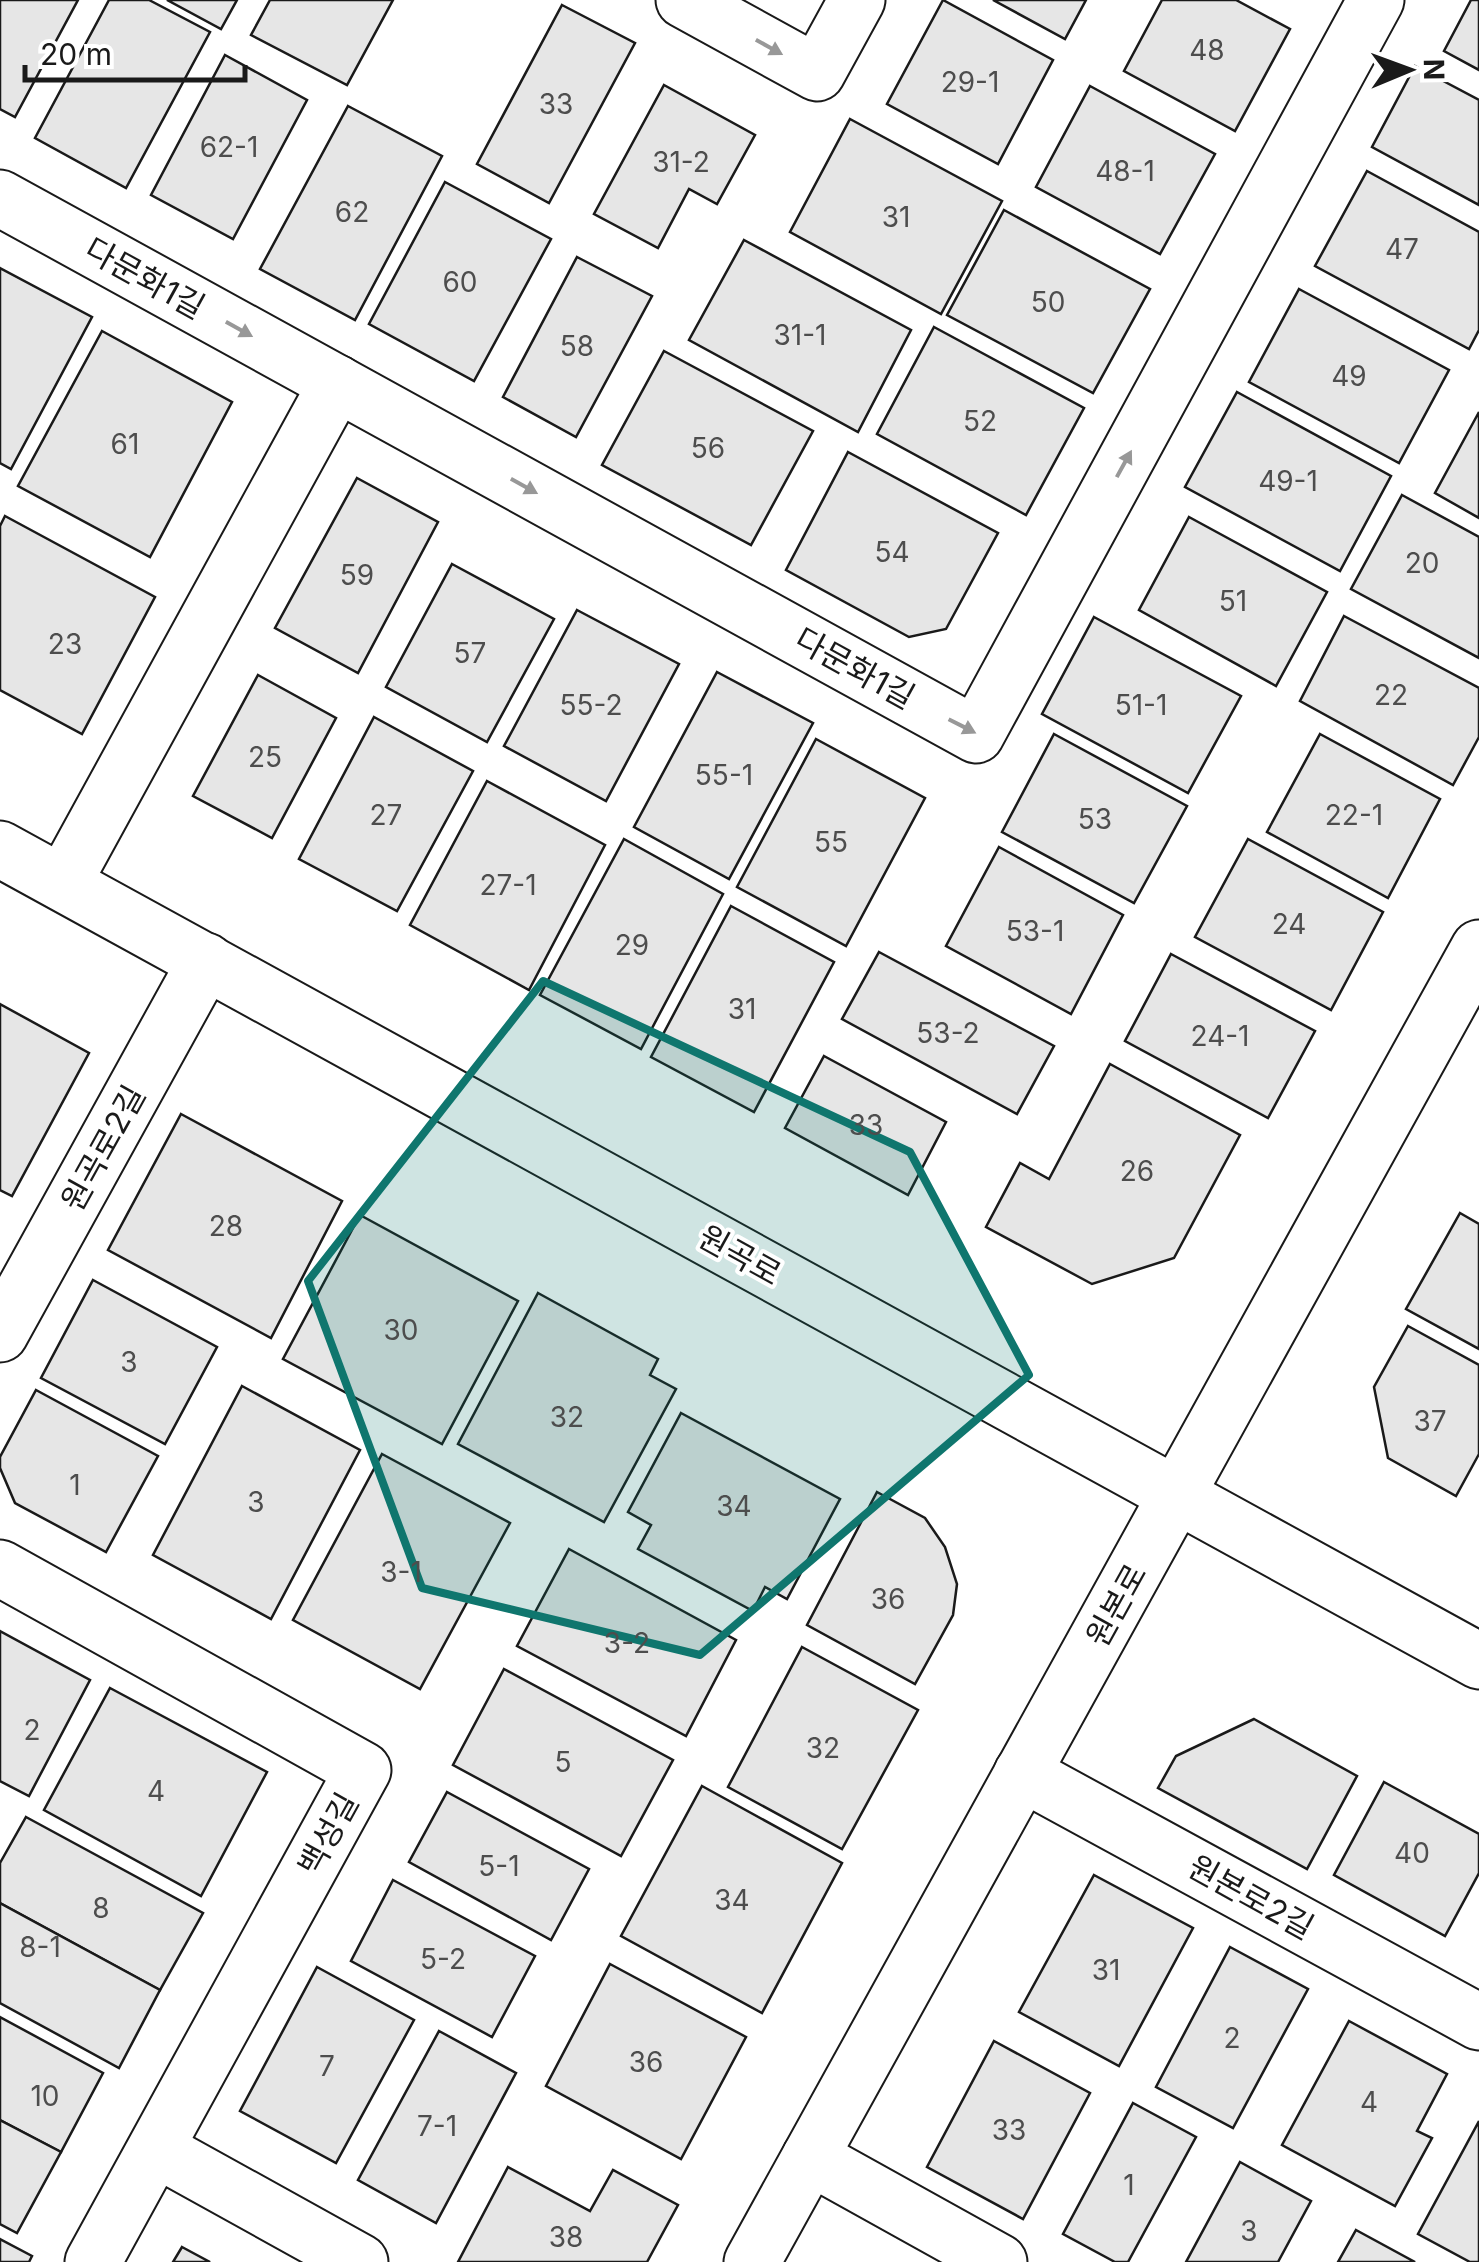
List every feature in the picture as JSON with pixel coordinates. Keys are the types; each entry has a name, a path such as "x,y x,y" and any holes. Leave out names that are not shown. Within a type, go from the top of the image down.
{"street":[{"path":"684,0 817,73 857,0"},
{"name":"다문화1길","path":"0,198 976,735 1376,0"},
{"path":"63,883 337,383"},
{"name":"원곡로","path":"0,848 1479,1662"},
{"name":"원본로","path":"752,2262 1479,948"},
{"name":"원곡로2길","path":"0,1334 206,961"},
{"name":"백성길","path":"0,1568 364,1770 93,2262"},
{"name":"원본로2길","path":"1022,1773 1479,2022"},
{"path":"156,2149 360,2262"},
{"path":"810,2157 999,2262"}],"highlighted area":[{"path":"543,981 910,1152 1029,1375 700,1655 422,1588 308,1281"}],"building":[{"path":"0,0 78,0 15,117 0,109"},
{"path":"109,0 149,0 210,32 126,188 35,138"},
{"path":"167,0 237,0 221,29"},
{"path":"270,0 393,0 347,85 251,35"},
{"path":"943,0 1053,60 998,164 887,104"},
{"path":"993,0 1086,0 1065,39"},
{"path":"1162,0 1236,0 1290,29 1235,131 1124,71"},
{"path":"1471,0 1479,0 1479,70 1444,51"},
{"path":"562,5 635,43 549,203 477,164"},
{"path":"225,55 307,100 233,239 151,195"},
{"path":"1415,66 1479,100 1479,205 1372,147"},
{"path":"664,85 755,135 717,204 689,189 658,248 594,214"},
{"path":"1090,86 1215,154 1160,254 1036,187"},
{"path":"348,106 442,156 355,320 260,269"},
{"path":"850,119 1002,201 941,314 790,232"},
{"path":"1367,171 1479,232 1479,330 1469,349 1315,266"},
{"path":"445,182 551,239 474,381 369,324"},
{"path":"1004,210 1150,289 1093,393 947,315"},
{"path":"744,240 911,330 858,432 689,340"},
{"path":"577,257 652,296 576,437 503,397"},
{"path":"0,268 92,317 11,469 0,463"},
{"path":"1299,289 1449,370 1399,463 1249,382"},
{"path":"934,327 1084,408 1026,515 877,434"},
{"path":"102,331 232,402 150,557 18,486"},
{"path":"664,351 813,431 751,545 602,465"},
{"path":"1237,392 1391,476 1340,571 1185,487"},
{"path":"1479,412 1479,518 1435,493"},
{"path":"848,452 998,533 946,629 909,637 786,570"},
{"path":"357,478 438,522 358,673 275,628"},
{"path":"1402,495 1479,537 1479,658 1351,589"},
{"path":"5,516 155,597 82,734 0,690 0,526"},
{"path":"1189,517 1327,592 1276,686 1139,610"},
{"path":"452,564 554,619 487,742 386,687"},
{"path":"577,610 679,664 606,801 504,746"},
{"path":"1344,616 1479,688 1479,737 1453,785 1300,701"},
{"path":"1094,617 1241,696 1188,793 1042,714"},
{"path":"717,672 813,723 729,879 634,827"},
{"path":"258,675 336,718 272,838 193,796"},
{"path":"374,717 473,771 397,911 299,859"},
{"path":"1054,734 1187,806 1134,903 1002,832"},
{"path":"1320,734 1440,799 1388,898 1267,832"},
{"path":"816,739 925,798 846,946 737,887"},
{"path":"487,781 605,845 529,990 410,925"},
{"path":"624,839 723,894 641,1049 540,995"},
{"path":"1248,839 1383,912 1331,1010 1195,937"},
{"path":"999,847 1123,915 1071,1014 946,946"},
{"path":"731,906 834,962 754,1112 651,1057"},
{"path":"879,952 1054,1046 1017,1114 842,1019"},
{"path":"1171,954 1315,1031 1268,1118 1125,1041"},
{"path":"0,1004 89,1053 12,1196 0,1190"},
{"path":"824,1056 946,1122 908,1195 785,1128"},
{"path":"1110,1064 1240,1135 1174,1258 1092,1284 986,1227 1020,1163 1049,1179"},
{"path":"181,1114 342,1201 271,1338 108,1250"},
{"path":"1460,1213 1479,1224 1479,1349 1406,1309"},
{"path":"360,1215 518,1301 442,1444 283,1359"},
{"path":"93,1280 217,1347 165,1444 41,1378"},
{"path":"538,1293 658,1359 650,1375 676,1389 604,1522 458,1444"},
{"path":"1408,1326 1479,1365 1479,1454 1456,1496 1388,1458 1374,1387"},
{"path":"242,1386 360,1450 271,1619 153,1555"},
{"path":"36,1390 158,1456 106,1552 15,1503 0,1468 0,1457"},
{"path":"681,1413 840,1499 787,1599 765,1587 753,1611 638,1549 651,1525 628,1512"},
{"path":"382,1454 510,1523 420,1689 293,1620"},
{"path":"877,1492 925,1518 945,1547 957,1584 953,1615 915,1684 807,1625"},
{"path":"569,1549 736,1640 686,1736 517,1646"},
{"path":"0,1631 90,1680 29,1796 0,1781"},
{"path":"802,1647 918,1710 842,1849 728,1787"},
{"path":"504,1669 673,1760 621,1856 453,1765"},
{"path":"110,1688 267,1772 201,1896 44,1810"},
{"path":"1254,1719 1357,1776 1307,1869 1158,1788 1176,1756"},
{"path":"1384,1782 1479,1834 1479,1873 1445,1936 1334,1875"},
{"path":"702,1786 842,1863 762,2013 621,1936"},
{"path":"447,1792 589,1869 551,1940 409,1862"},
{"path":"26,1817 203,1913 160,1990 0,1903 0,1863"},
{"path":"1094,1875 1193,1928 1119,2066 1019,2012"},
{"path":"393,1880 535,1956 492,2037 351,1961"},
{"path":"0,1903 160,1990 119,2068 0,2003"},
{"path":"1230,1947 1308,1989 1233,2128 1156,2087"},
{"path":"610,1964 746,2037 681,2159 546,2086"},
{"path":"317,1967 414,2020 336,2163 240,2111"},
{"path":"0,2017 103,2073 61,2152 0,2120"},
{"path":"1349,2021 1447,2074 1417,2131 1432,2138 1395,2206 1282,2145"},
{"path":"439,2031 516,2073 436,2223 358,2180"},
{"path":"994,2041 1090,2093 1023,2219 927,2167"},
{"path":"1133,2103 1196,2137 1128,2262 1115,2262 1063,2234"},
{"path":"0,2120 61,2152 17,2233 0,2224"},
{"path":"1479,2121 1479,2262 1470,2262 1418,2234"},
{"path":"1240,2162 1311,2201 1278,2262 1186,2262"},
{"path":"508,2167 590,2211 613,2170 678,2205 647,2262 458,2262"},
{"path":"1356,2230 1415,2262 1338,2262"},
{"path":"0,2239 32,2256 29,2262 0,2262"},
{"path":"182,2247 210,2262 173,2262"}]}
